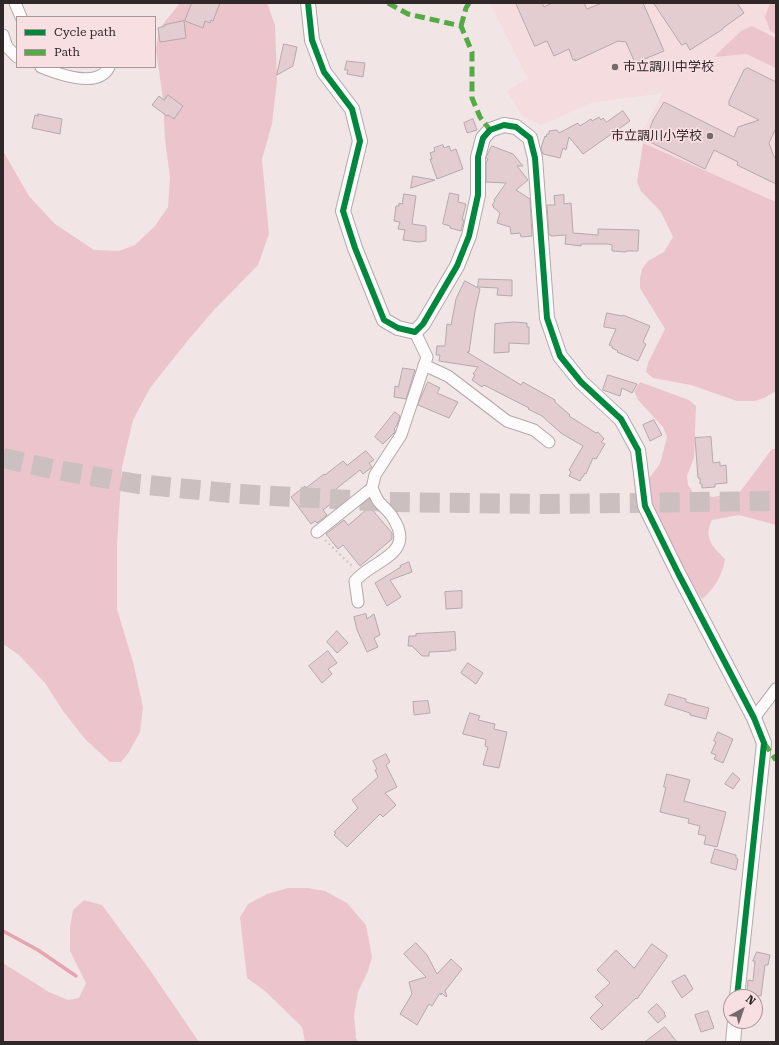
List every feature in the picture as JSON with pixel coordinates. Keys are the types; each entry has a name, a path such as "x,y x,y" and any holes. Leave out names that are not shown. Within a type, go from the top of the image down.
{"street":[{"path":"15,3 21,16"},
{"path":"308,3 312,40 324,72 352,109 360,141 343,212 355,248 384,320 398,328 415,332"},
{"path":"3,35 7,48 16,56"},
{"path":"43,68 80,79 97,78 109,68"},
{"path":"415,332 423,324 457,266 469,236 478,195 478,157 483,138 490,130 504,125 516,127 530,138 535,158 547,318 560,356 580,382 621,419 638,450 645,506 678,573 754,718 764,743 738,989"},
{"path":"358,602 354,581 360,574 394,553 399,545 401,532 393,518 378,501 372,488 375,475 401,435 427,357 415,332"},
{"path":"424,365 448,376 507,420 534,430 550,442"},
{"path":"317,532 372,488"},
{"path":"754,718 776,689"},
{"path":"733,1042 734,1029"}],"path":[{"path":"317,532 360,574"}],"shaded area":[{"path":"180,3 267,3 275,25 277,80 272,124 262,159 269,234 258,265 214,310 189,339 150,388 133,420 122,467 117,544 117,609 133,662 143,707 140,732 129,752 121,762 110,762 85,739 63,711 45,683 19,655 3,644 3,151 29,196 55,224 94,250 119,251 135,245 155,226 168,207 170,177 165,140 163,99 156,50 159,29"},
{"name":"市立調川中学校","path":"490,3 776,3 776,38 752,26 715,56 746,54 776,68 776,202 643,143 644,128 663,93 591,103 541,125 522,116 507,91 527,78"},
{"path":"770,3 776,3 776,34 770,31 765,17"},
{"path":"752,26 776,38 776,68 746,54 714,57 741,31"},
{"path":"643,143 776,202 776,391 764,398 755,401 737,401 691,385 653,378 646,372 648,363 665,329 640,288 640,278 642,269 648,261 664,252 673,237 661,212 641,191 637,182"},
{"path":"640,382 689,400 696,406 694,458 687,476 688,485 693,492 713,497 740,492 772,449 776,449 776,525 739,515 712,520 709,526 709,537 713,546 725,559 717,581 702,599 656,534 649,478 660,464 667,437 663,427 638,400 634,391"},
{"path":"288,888 307,888 325,891 347,903 366,925 372,957 368,971 358,992 354,1016 356,1038 358,1042 305,1042 302,1027 265,991 247,978 240,917 248,904 267,894"},
{"path":"84,900 102,905 152,973 199,1042 3,1042 3,963 49,992 68,1000 79,998 86,983 70,951 70,928 73,910"}],"building":[{"path":"192,3 220,3 213,21 211,20 210,23 205,21 203,28 185,21"},
{"path":"516,3 542,3 544,7 552,3 584,3 587,9 602,3 643,3 664,51 635,63 626,42 618,41 575,61 575,59 573,60 569,49 554,56 547,41 535,46"},
{"path":"654,3 737,3 744,13 723,29 690,50 686,43 682,45"},
{"path":"184,21 186,38 160,42 158,28"},
{"path":"284,44 297,47 293,66 277,75"},
{"path":"347,61 365,63 363,77 347,74 348,70 345,70"},
{"path":"748,68 776,82 776,128 769,143 774,157 776,158 776,184 737,165 738,162 714,150 705,169 646,140 653,120 664,102 734,137 738,127 759,120 729,105 729,101 744,70"},
{"path":"168,95 183,106 174,119 168,115 167,116 152,105 159,96 164,100"},
{"path":"623,111 630,121 583,154 569,137 566,150 563,148 560,158 543,154 541,148 545,136 546,137 547,134 549,134 549,131 557,130 559,133 578,123 580,126 591,119 592,121 599,117 601,120 603,118 606,122"},
{"path":"38,114 62,119 60,134 32,128 35,115 38,116"},
{"path":"473,119 477,130 467,133 464,123"},
{"path":"443,145 444,148 449,146 451,151 456,149 463,169 437,179 430,159 432,159 430,153 435,151 434,148"},
{"path":"492,146 513,154 523,166 517,166 528,180 516,190 530,199 532,236 521,237 520,233 511,234 510,227 497,223 500,213 492,205 506,183 486,182 486,163 488,159 486,158"},
{"path":"413,176 435,180 411,188"},
{"path":"450,193 459,195 458,202 466,204 461,231 443,224"},
{"path":"404,194 416,196 412,224 426,226 426,241 419,242 403,240 405,230 398,229 400,222 394,221 396,206 399,206 399,203 402,204"},
{"path":"564,195 564,204 571,203 573,233 598,235 598,229 639,230 638,251 612,251 612,245 608,244 581,244 581,246 565,244 566,235 549,235 547,205 555,205 554,196"},
{"path":"479,279 512,280 512,296 497,295 498,288 478,287"},
{"path":"465,281 480,289 469,352 467,352 521,385 523,382 555,400 555,402 570,415 569,416 596,433 598,432 604,439 601,442 605,444 596,459 593,458 586,474 585,473 580,481 569,476 571,472 569,470 583,446 561,433 542,416 528,409 529,408 484,385 482,387 472,380 475,375 473,374 478,367 439,361 440,355 436,355 437,346 445,346 447,324 451,325 456,299"},
{"path":"607,313 623,315 650,326 643,342 646,344 638,361 617,352 618,351 609,345 616,329 604,327"},
{"path":"514,322 527,323 527,327 529,327 529,344 509,343 509,352 494,353 495,324"},
{"path":"403,368 415,370 406,399 394,397 395,386 398,387"},
{"path":"608,375 637,384 632,393 622,388 620,396 603,390"},
{"path":"428,382 440,388 437,393 458,402 449,418 418,405"},
{"path":"395,412 400,416 394,429 395,432 383,444 375,437"},
{"path":"654,420 662,435 650,441 643,425"},
{"path":"711,437 713,463 720,462 720,466 726,465 727,483 715,484 715,487 702,488 700,478 698,478 695,438"},
{"path":"366,451 374,460 369,463 372,467 363,474 360,470 336,489 341,496 323,510 327,515 317,523 315,521 311,524 291,497 305,486 306,488 324,474 325,475 343,461 347,465"},
{"path":"370,507 392,533 392,539 360,566 343,545 338,549 326,534 344,520 348,525"},
{"path":"409,562 412,572 390,580 401,597 387,606 375,583 401,567 400,566"},
{"path":"462,591 462,608 446,609 445,592"},
{"path":"366,614 367,619 374,614 380,635 374,638 378,647 367,652 357,630 354,617"},
{"path":"337,631 348,643 337,653 327,642"},
{"path":"455,632 456,650 429,652 429,656 422,656 412,646 408,646 409,636 416,636 416,634"},
{"path":"328,651 337,663 328,669 332,674 322,683 309,666"},
{"path":"468,663 483,673 476,684 461,673"},
{"path":"669,694 686,699 686,702 709,708 706,719 690,715 690,713 665,705"},
{"path":"428,701 430,713 414,715 413,702"},
{"path":"470,713 480,716 478,720 495,724 494,729 507,732 499,768 483,765 488,747 485,746 486,740 463,734"},
{"path":"718,732 733,739 723,763 714,759 716,755 711,753 716,742 714,741"},
{"path":"386,754 390,762 386,765 397,787 385,793 396,805 383,817 380,814 347,847 334,835 336,833 334,832 358,808 352,800 378,777 375,770 377,769 373,761"},
{"path":"733,773 740,779 733,789 725,784"},
{"path":"667,774 690,780 684,801 726,812 717,847 704,844 706,836 698,834 700,826 688,823 689,819 660,812 666,787 664,787"},
{"path":"715,849 736,855 736,858 738,859 736,870 711,863"},
{"path":"416,943 427,955 437,974 451,959 462,969 445,991 447,996 446,997 442,993 441,995 440,993 432,1006 429,1004 417,1025 400,1014 412,994 409,982 426,977 404,954"},
{"path":"652,944 667,955 667,957 637,999 636,998 602,1030 590,1018 603,1005 595,997 610,983 597,970 616,950 634,968"},
{"path":"757,952 770,955 768,965 765,965 762,989 747,989 748,980 753,981 755,961 753,961"},
{"path":"685,975 693,989 682,998 672,982"},
{"path":"657,1004 666,1016 658,1023 648,1012"},
{"path":"708,1011 714,1028 701,1032 695,1015"},
{"path":"665,1027 677,1042 645,1042"}],"waterway":[{"path":"3,931 38,950 76,976"}],"tunnel":[{"path":"3,458 52,469 138,484 239,494 388,502 545,504 776,501"}],"marked path":[{"path":"388,3 408,14 461,26 472,52 472,98 480,117 490,130"},
{"path":"461,26 469,3"},
{"path":"764,743 776,760"}],"cycle path":[{"path":"308,3 312,40 324,72 352,109 360,141 343,211 355,248 384,320 398,328 415,332 423,324 457,266 469,236 478,195 478,157 483,138 490,130 504,125 516,127 530,138 535,158 547,318 560,356 581,382 621,419 638,450 645,506 678,573 754,718 764,743 738,989"}],"place":[{"name":"市立調川中学校","path":"615,67"},
{"name":"市立調川小学校","path":"710,136"}]}
